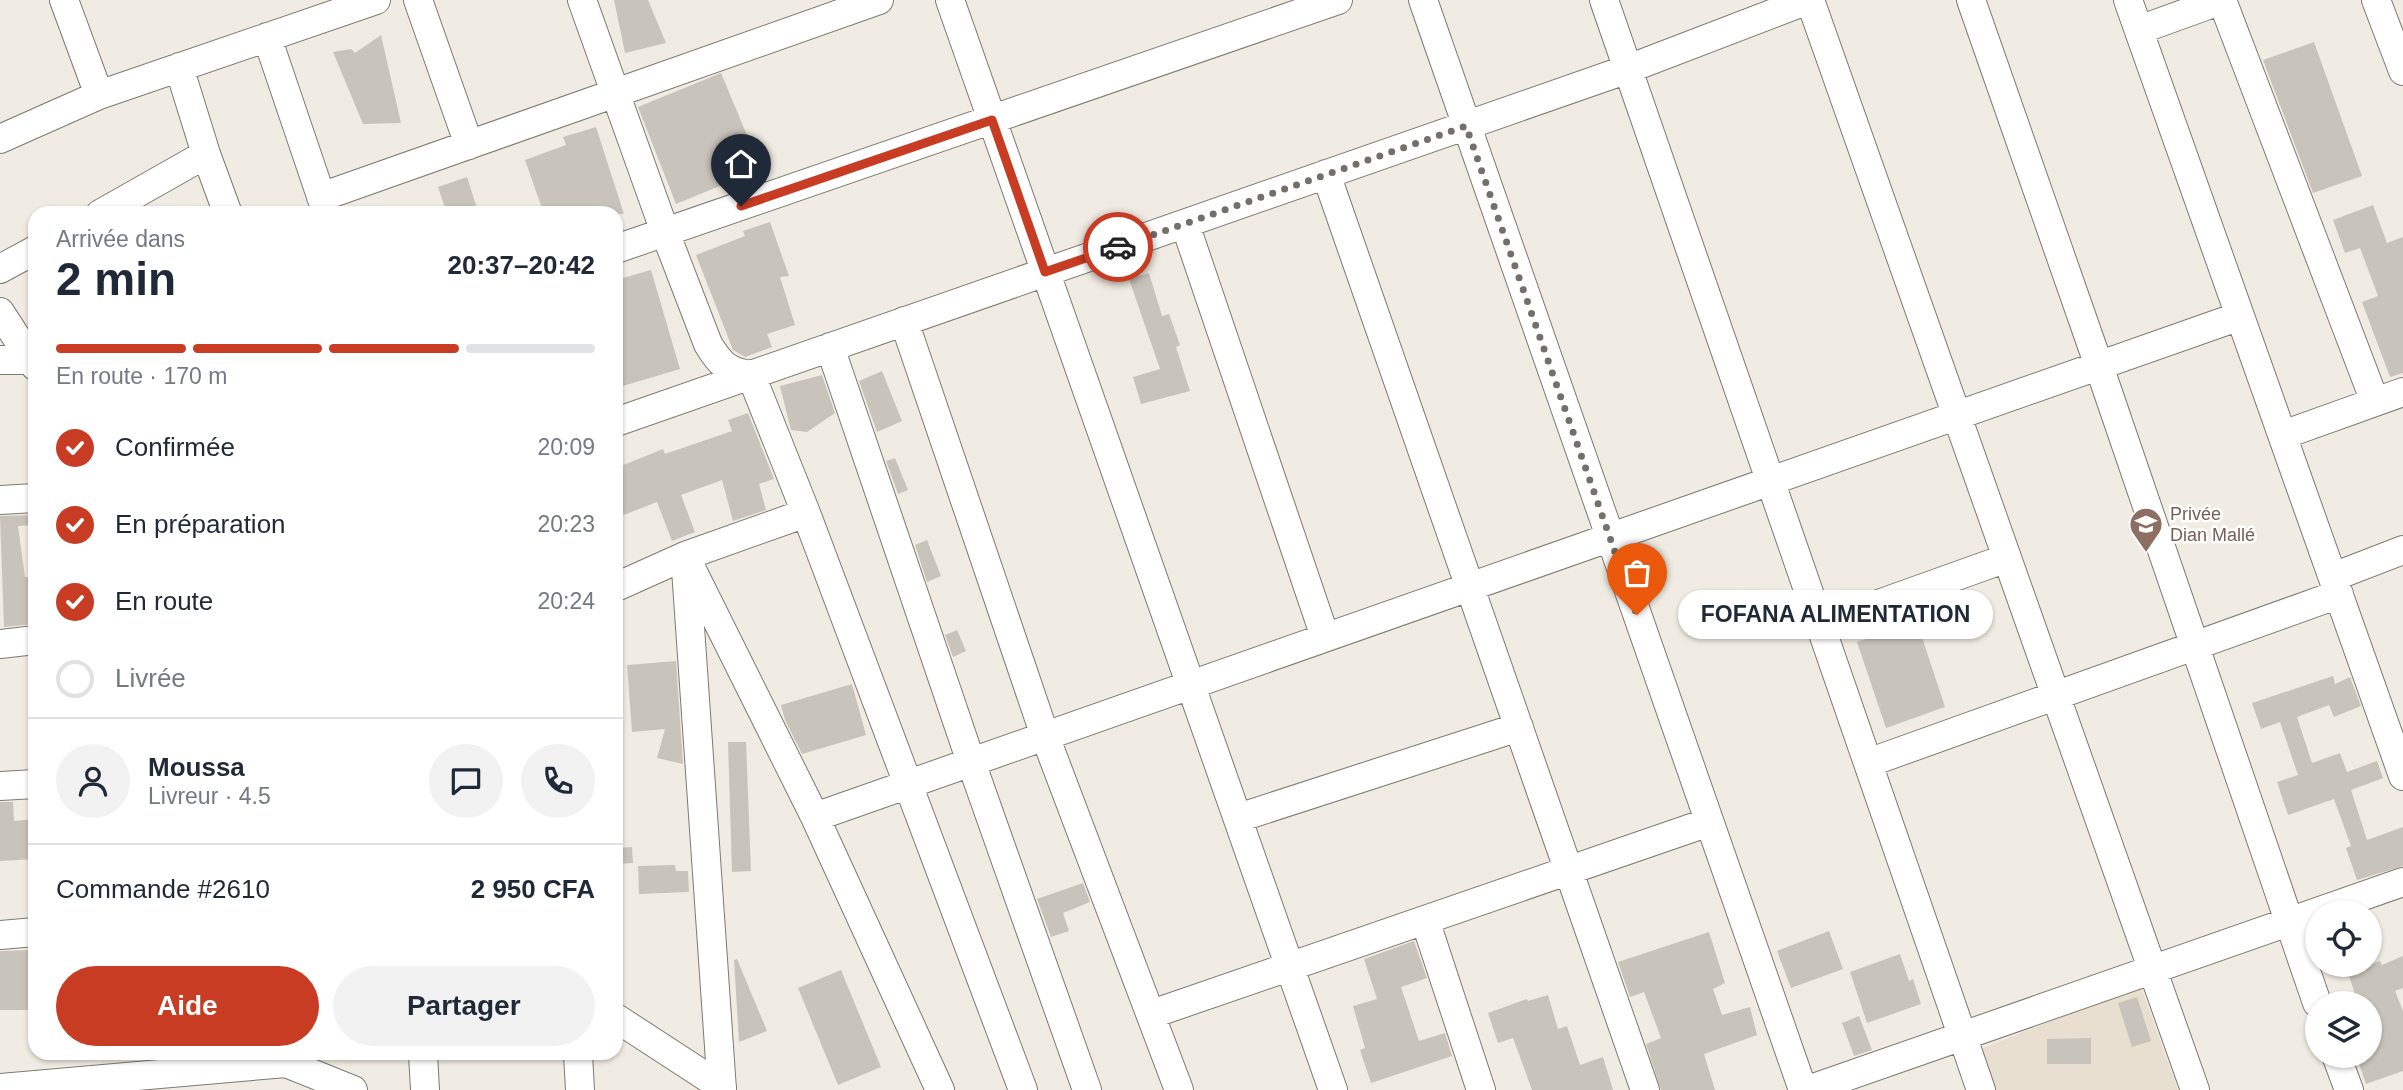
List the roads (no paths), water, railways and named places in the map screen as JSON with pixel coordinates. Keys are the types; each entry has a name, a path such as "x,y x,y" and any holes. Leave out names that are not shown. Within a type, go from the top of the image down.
{"street":[{"path":"64,0 99,94"},
{"path":"0,139 99,94 376,0"},
{"path":"418,0 469,145"},
{"path":"582,0 708,344 718,361 739,373 751,374"},
{"path":"267,37 324,205 469,145 879,0"},
{"path":"950,0 1333,1090"},
{"path":"623,247 1338,0"},
{"path":"1423,0 1805,1090 2403,881"},
{"path":"1604,0 1981,1090"},
{"path":"623,420 1628,69 1809,0 2195,1090"},
{"path":"1971,0 2313,991"},
{"path":"2128,0 2336,585 2392,712 2403,776"},
{"path":"2139,30 2222,0 2375,402"},
{"path":"2376,0 2403,71"},
{"path":"178,67 225,206"},
{"path":"114,206 206,154"},
{"path":"1326,174 1645,1090"},
{"path":"1185,224 1325,638"},
{"path":"0,270 28,254"},
{"path":"0,312 28,355"},
{"path":"815,817 2240,316"},
{"path":"904,321 1045,736 1179,1090"},
{"path":"830,347 971,762 1087,1090"},
{"path":"0,360 28,363"},
{"path":"751,374 1023,1090"},
{"path":"2283,435 2403,392"},
{"path":"0,500 28,498"},
{"path":"623,584 685,556 806,513"},
{"path":"1868,763 2194,646 2336,585 2403,550"},
{"path":"685,556 815,817 940,1090"},
{"path":"685,556 722,1089"},
{"path":"1820,625 2007,558"},
{"path":"0,644 28,641"},
{"path":"1238,818 1519,727"},
{"path":"0,786 28,784"},
{"path":"1152,1014 1709,822"},
{"path":"1425,920 1481,1090"},
{"path":"0,935 28,933"},
{"path":"623,1023 722,1089"},
{"path":"423,1060 425,1090"},
{"path":"578,1060 580,1090"},
{"path":"2341,1068 2349,1090"},
{"path":"0,1088 136,1073 286,1069 353,1090"}],"place":[{"name":"Privée Dian Mallé","path":"2146,554"},
{"name":"FOFANA ALIMENTATION","path":"1637,615"}]}
